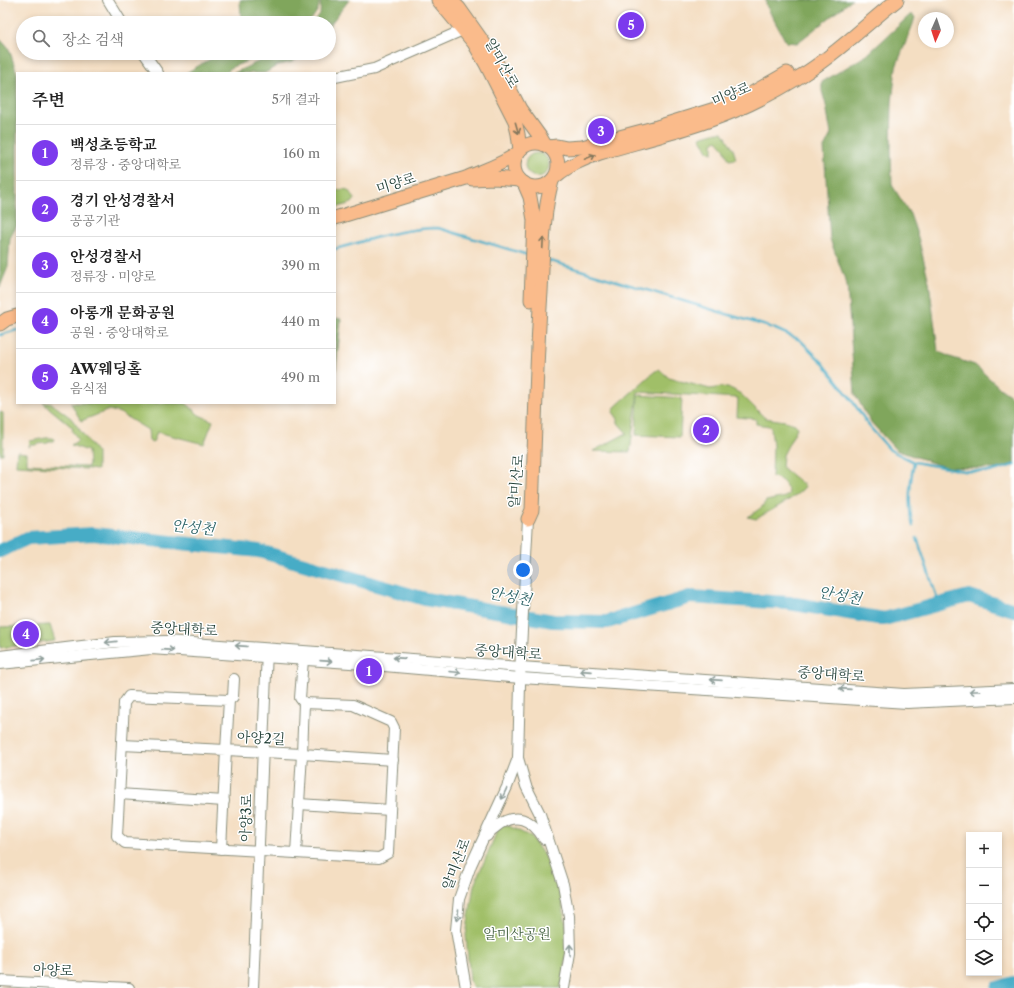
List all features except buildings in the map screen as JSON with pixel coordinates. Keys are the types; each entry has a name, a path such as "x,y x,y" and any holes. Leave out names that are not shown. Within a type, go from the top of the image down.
{"main road":[{"name":"알미산로","path":"438,0 474,44 486,64 514,121 518,134 519,152"},
{"name":"알미산로","path":"451,0 459,8 492,56 520,109 547,146"},
{"name":"미양로","path":"547,146 582,148 715,109 747,96 800,66 827,47 884,0"},
{"name":"미양로","path":"554,178 563,170 585,158 733,112 766,96 811,69 846,43 897,0"},
{"path":"536,143 547,146 556,155 558,165 554,178 546,185 539,187 531,186 522,182 516,172 515,167 515,162 519,152 528,145 536,143"},
{"name":"미양로","path":"336,218 466,178 498,166 519,152"},
{"name":"미양로","path":"466,178 476,180 494,178 522,182"},
{"name":"알미산로","path":"528,519 532,510 544,224 549,193 554,178"},
{"name":"알미산로","path":"522,182 530,197 534,220 523,509 528,519"},
{"path":"0,324 7,319 16,316"}],"street":[{"path":"108,0 118,16"},
{"path":"336,77 374,69 463,30"},
{"path":"149,60 157,72"},
{"name":"알미산로","path":"528,519 518,758 526,786 540,814 563,884 569,916 570,953 564,988"},
{"name":"중앙대학로","path":"0,656 115,642 166,640 267,653 303,660 521,673 904,694 1014,689"},
{"name":"중앙대학로","path":"0,664 151,649 267,653 907,703 1014,698"},
{"name":"아양3로","path":"253,988 267,653"},
{"name":"아양2길","path":"234,679 233,697 229,700 226,750 302,754 304,703 300,698 303,660"},
{"path":"229,700 130,696 124,703 117,836 125,843 379,858 388,853 394,728 391,722 353,705 304,703"},
{"path":"122,746 226,750 221,849"},
{"path":"296,853 302,754 393,760"},
{"name":"알미산로","path":"466,988 456,930 459,899 471,865 507,787 518,758"},
{"path":"119,794 224,801"},
{"path":"298,804 390,810"},
{"path":"471,865 489,833 501,822 513,818 526,821 538,829 557,866"},
{"name":"아양로","path":"0,980 128,988"}],"green space":[{"path":"240,0 319,0 319,7 314,16 241,16"},
{"path":"321,0 349,0 336,17 318,16 320,14"},
{"path":"766,0 852,0 797,43 786,42 766,5"},
{"path":"911,14 915,17 896,67 892,103 892,185 910,214 918,237 929,282 938,351 950,357 975,365 1001,389 1014,398 1014,464 996,469 945,467 896,450 869,420 855,394 847,285 830,239 824,148 831,134 822,91 822,82 867,55"},
{"path":"0,39 9,49 17,72 16,227 10,238 8,267 0,287"},
{"path":"209,60 250,60 232,67 226,72 188,72"},
{"path":"262,60 295,60 278,65 267,72 236,72"},
{"path":"717,132 723,132 733,149 736,159 729,160 724,148 717,140 713,143 713,153 709,152 700,137"},
{"path":"537,153 545,157 549,165 545,173 537,177 529,173 525,165 529,157"},
{"path":"344,189 348,190 355,199 352,203 336,208 336,191"},
{"path":"336,318 341,319 336,369"},
{"path":"659,369 669,378 710,389 722,387 732,389 741,394 765,418 795,424 797,428 783,455 782,467 805,486 802,490 790,499 756,519 748,517 762,507 766,501 785,497 789,494 784,482 772,477 773,446 771,428 769,426 756,424 756,419 737,417 738,398 638,392 630,452 593,451 627,433 618,423 618,419 613,412 615,407"},
{"path":"638,395 682,398 680,437 636,435"},
{"path":"44,404 52,404 71,418 97,453 97,470 88,469 88,451 71,445 78,439 72,431 73,428"},
{"path":"72,404 187,404 199,415 213,421 204,444 157,432 153,442 151,443 149,440 148,430 120,413 109,410 81,421"},
{"path":"0,412 3,413 3,454 0,454"},
{"path":"53,438 54,440 49,441 48,443 32,445 29,447 30,441"},
{"path":"17,452 27,453 27,464 87,467 87,469 16,465"},
{"path":"50,625 55,641 0,648 0,627"},
{"name":"알미산공원","path":"501,822 531,837 557,874 567,930 565,974 560,988 473,988 470,981 466,935 474,885"}],"waterway":[{"path":"336,249 399,232 438,228 528,255"},
{"path":"547,260 773,328 800,340 823,363 851,399 869,426 890,450 914,462 964,471 990,472 1014,465"},
{"path":"0,335 16,330"},
{"path":"913,526 910,510 910,494 914,462"},
{"name":"안성천","path":"0,551 28,538 93,534 259,551 425,599 553,621 607,622 690,597 789,603 884,619 969,596 1014,610"},
{"path":"917,538 939,604"},
{"path":"998,988 1014,983"}],"place":[{"name":"AW웨딩홀","path":"631,25"},
{"name":"안성경찰서","path":"601,131"},
{"name":"경기 안성경찰서","path":"706,430"},
{"name":"아롱개 문화공원","path":"26,634"},
{"name":"백성초등학교","path":"369,671"}]}
